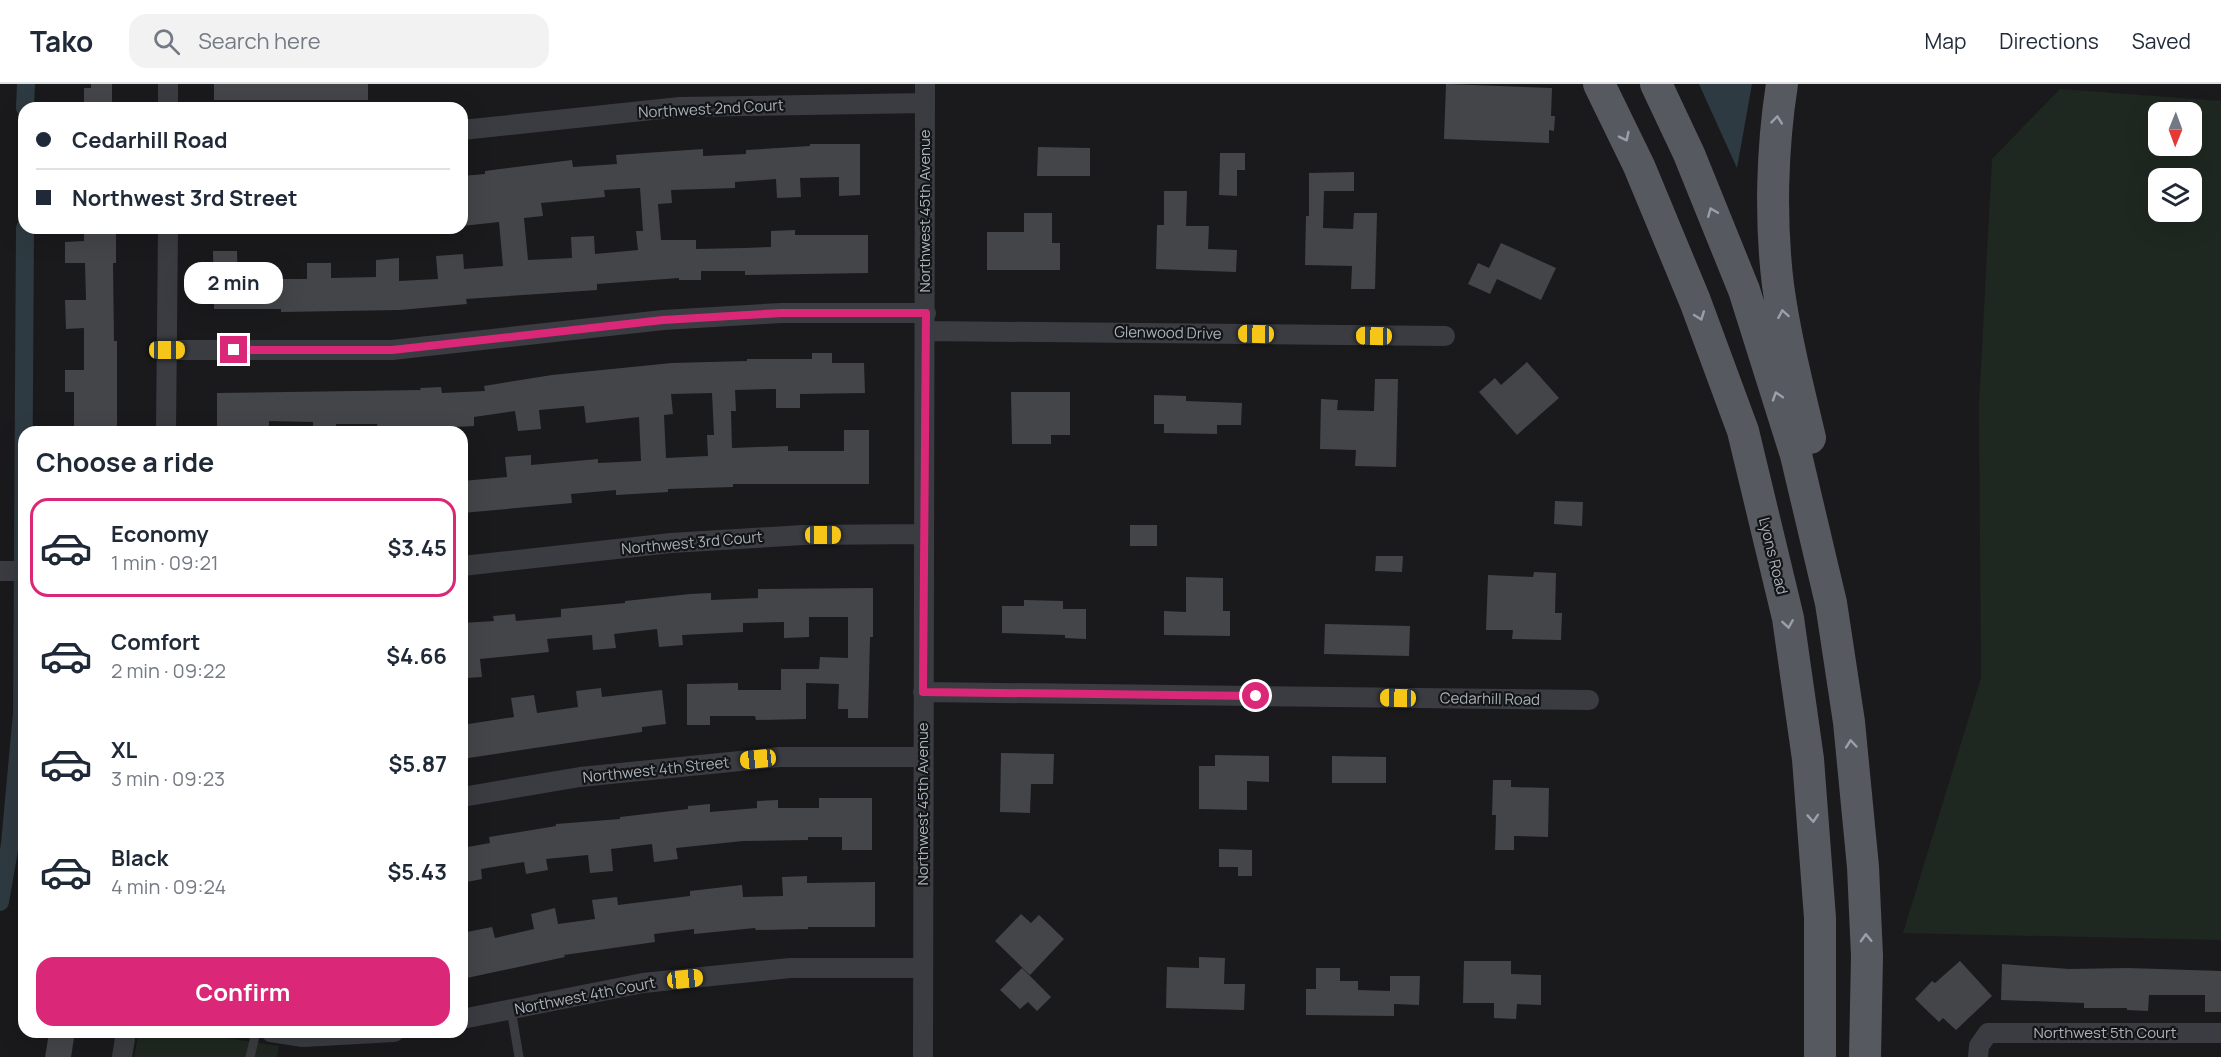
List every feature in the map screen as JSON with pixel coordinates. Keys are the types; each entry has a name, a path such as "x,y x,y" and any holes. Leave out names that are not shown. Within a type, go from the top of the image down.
{"main road":[{"name":"Lyons Road","path":"1599,84 1644,177 1695,301 1743,431 1788,618 1808,759 1820,918 1820,1057"},
{"path":"1656,84 1689,154 1744,290 1796,455 1831,603 1846,698 1863,867 1867,966 1865,1057"},
{"path":"1782,84 1776,121 1774,223 1778,286 1789,347 1860,644 1846,698"}],"street":[{"path":"168,84 168,102"},
{"name":"Northwest 2nd Court","path":"468,129 680,107 925,93"},
{"name":"Northwest 45th Avenue","path":"924,1057 925,93"},
{"path":"166,426 168,234"},
{"name":"Glenwood Drive","path":"167,350 392,350 663,320 781,313 926,322 1445,336"},
{"name":"Northwest 3rd Court","path":"468,565 671,543 803,535 924,534"},
{"path":"0,571 18,571"},
{"name":"Cedarhill Road","path":"923,692 1588,700"},
{"name":"Northwest 4th Street","path":"468,796 580,777 780,757 923,757"},
{"name":"Northwest 4th Court","path":"468,1018 643,983 790,968 923,968"},
{"name":"Northwest 5th Court","path":"1978,1057 1979,1046 1988,1033 2221,1033"},
{"path":"122,1057 125,1038"},
{"path":"924,1057 940,1057"}],"lane":[{"path":"511,1009 519,1057"},
{"path":"250,1057 255,1038"}],"shaded area":[{"path":"1699,84 1752,84 1737,168"},
{"path":"2060,89 2221,101 2221,940 1903,933 1981,678 1979,405 1992,159"},
{"path":"138,1038 225,1038 279,1046 277,1057 134,1057"}],"building":[{"path":"91,84 112,84 112,102 84,102 84,88 91,88"},
{"path":"214,84 368,84 368,100 214,100"},
{"path":"1446,84 1552,88 1551,116 1555,116 1554,131 1549,130 1549,143 1444,139"},
{"path":"810,144 860,144 860,195 839,196 839,177 800,178 801,197 777,198 776,179 735,182 735,188 671,190 672,203 658,204 661,240 696,240 696,249 745,248 771,247 771,231 795,230 795,235 868,235 868,273 745,275 745,271 701,271 701,280 679,280 679,278 597,284 597,290 466,299 467,304 400,310 281,312 281,309 214,309 213,251 237,251 238,283 281,283 281,279 307,279 307,263 331,263 331,278 376,277 376,260 399,258 399,281 438,279 436,256 463,254 464,269 503,266 499,222 468,225 468,175 485,174 485,171 572,160 573,167 617,164 616,155 703,149 703,156 746,154 746,150 810,146","holes":["640,188 643,231 636,231 638,250 595,254 594,236 571,237 572,258 528,260 524,218 543,216 541,203 605,197 604,190"]},
{"path":"1038,147 1090,148 1090,176 1037,176"},
{"path":"1220,153 1245,153 1245,170 1237,170 1237,196 1219,195"},
{"path":"1354,172 1354,191 1324,191 1323,228 1353,229 1354,213 1377,213 1375,289 1351,289 1352,266 1305,265 1306,216 1309,216 1309,173"},
{"path":"1164,191 1187,191 1186,226 1209,226 1208,249 1237,250 1236,272 1156,269 1157,225 1164,225"},
{"path":"1024,213 1052,213 1052,243 1060,243 1060,270 987,270 987,232 1024,232"},
{"path":"84,234 116,234 116,263 113,263 114,341 117,341 117,426 74,426 74,392 65,392 65,370 84,370 84,328 66,329 65,300 86,300 85,263 65,263 65,242 84,241"},
{"path":"1501,243 1556,268 1541,300 1497,279 1490,294 1468,284 1478,263 1489,268"},
{"path":"812,353 832,353 832,363 864,363 865,393 800,394 800,408 776,408 776,389 735,390 736,411 731,411 732,448 788,446 788,451 844,451 844,430 869,430 869,484 733,484 733,487 668,489 668,492 616,495 616,490 571,494 572,503 468,512 468,480 507,477 505,457 531,455 531,465 598,459 598,463 641,461 639,417 586,423 584,406 539,410 541,429 518,431 515,411 474,417 474,426 468,426 377,426 377,424 313,426 313,422 269,421 269,426 217,426 217,393 421,390 420,388 441,387 442,393 485,391 484,386 552,375 672,363 747,361 747,359 812,359","holes":["712,393 714,435 707,435 708,456 666,458 664,415 673,414 671,394"]},
{"path":"1527,362 1559,398 1517,435 1479,392 1495,378 1501,385"},
{"path":"1375,379 1398,379 1396,467 1355,466 1356,450 1320,449 1321,399 1338,400 1337,410 1374,411"},
{"path":"1011,392 1070,392 1070,435 1051,435 1051,444 1012,444"},
{"path":"1154,395 1186,396 1186,401 1242,403 1241,425 1217,425 1217,434 1164,433 1164,424 1154,424"},
{"path":"1555,501 1583,502 1582,526 1554,524"},
{"path":"1130,525 1157,525 1157,546 1130,546"},
{"path":"1376,556 1403,556 1402,572 1375,571"},
{"path":"1534,572 1556,573 1555,613 1562,613 1561,640 1512,639 1513,630 1486,630 1488,575 1533,577"},
{"path":"1186,577 1223,578 1223,611 1230,611 1230,636 1164,635 1164,611 1186,612"},
{"path":"873,588 873,637 870,637 868,718 848,718 848,709 838,709 839,684 806,683 806,719 756,720 755,716 710,716 710,725 687,725 687,684 738,683 738,690 781,690 781,669 819,669 820,657 848,658 848,617 809,617 809,637 784,638 784,622 743,623 743,632 682,635 683,645 659,647 657,629 614,634 616,648 593,650 592,635 547,639 549,652 480,659 482,677 468,678 468,623 494,621 493,616 515,614 516,621 561,617 561,609 690,594 711,593 711,600 758,598 758,589"},
{"path":"1024,600 1063,601 1063,609 1086,609 1086,639 1065,638 1065,635 1002,633 1002,606 1024,606"},
{"path":"1325,624 1410,626 1409,656 1324,654"},
{"path":"601,688 602,697 662,690 666,724 642,727 642,732 468,758 468,724 514,717 511,698 534,695 537,713 578,707 576,691"},
{"path":"1001,753 1054,754 1053,784 1031,784 1030,813 1000,812"},
{"path":"1215,755 1269,756 1269,782 1247,781 1247,810 1199,809 1199,766 1215,766"},
{"path":"1332,756 1386,757 1386,783 1332,783"},
{"path":"1493,780 1511,780 1511,787 1549,788 1548,837 1514,836 1514,850 1495,850 1496,815 1492,815"},
{"path":"819,798 872,798 872,850 842,850 842,837 808,837 808,840 743,841 676,848 678,859 654,862 652,844 611,849 613,871 590,873 588,855 546,859 548,870 526,874 524,862 481,869 482,879 468,882 468,847 490,843 489,837 556,826 556,824 620,819 620,817 688,809 688,806 710,804 710,812 757,808 757,801 778,800 778,808 819,808"},
{"path":"1219,849 1252,850 1252,876 1238,876 1238,867 1219,867"},
{"path":"807,876 807,883 875,882 875,927 756,930 755,928 694,934 694,929 654,934 655,942 564,955 565,957 468,978 468,932 492,927 495,938 534,929 531,914 555,908 558,924 595,919 592,900 617,897 618,905 690,896 690,891 742,885 743,897 783,896 782,877"},
{"path":"1021,914 1031,923 1039,915 1064,939 1030,975 995,941"},
{"path":"1199,957 1225,958 1224,984 1245,984 1244,1010 1166,1008 1167,967 1199,968"},
{"path":"1464,961 1511,961 1511,974 1541,975 1541,1005 1517,1004 1516,1019 1494,1018 1494,1003 1463,1003"},
{"path":"1960,961 1992,996 1956,1030 1943,1018 1939,1022 1915,999 1932,981 1935,983"},
{"path":"2002,964 2069,969 2221,971 2221,1012 2205,1012 2205,995 2149,995 2148,1011 2127,1010 2127,1008 2084,1008 2084,1003 2001,1000"},
{"path":"1022,968 1051,997 1037,1011 1028,1002 1020,1009 1000,990"},
{"path":"1316,968 1340,968 1340,981 1358,981 1358,990 1390,991 1390,976 1420,976 1419,1005 1394,1004 1394,1016 1306,1015 1306,989 1316,989"},
{"path":"48,1038 74,1038 71,1057 45,1057"}],"waterway":[{"path":"25,102 26,84"},
{"path":"24,426 25,234"},
{"path":"0,902 10,844 18,757"}],"route":[{"path":"234,350 392,350 663,320 781,313 926,313 923,692 1256,696"}]}
